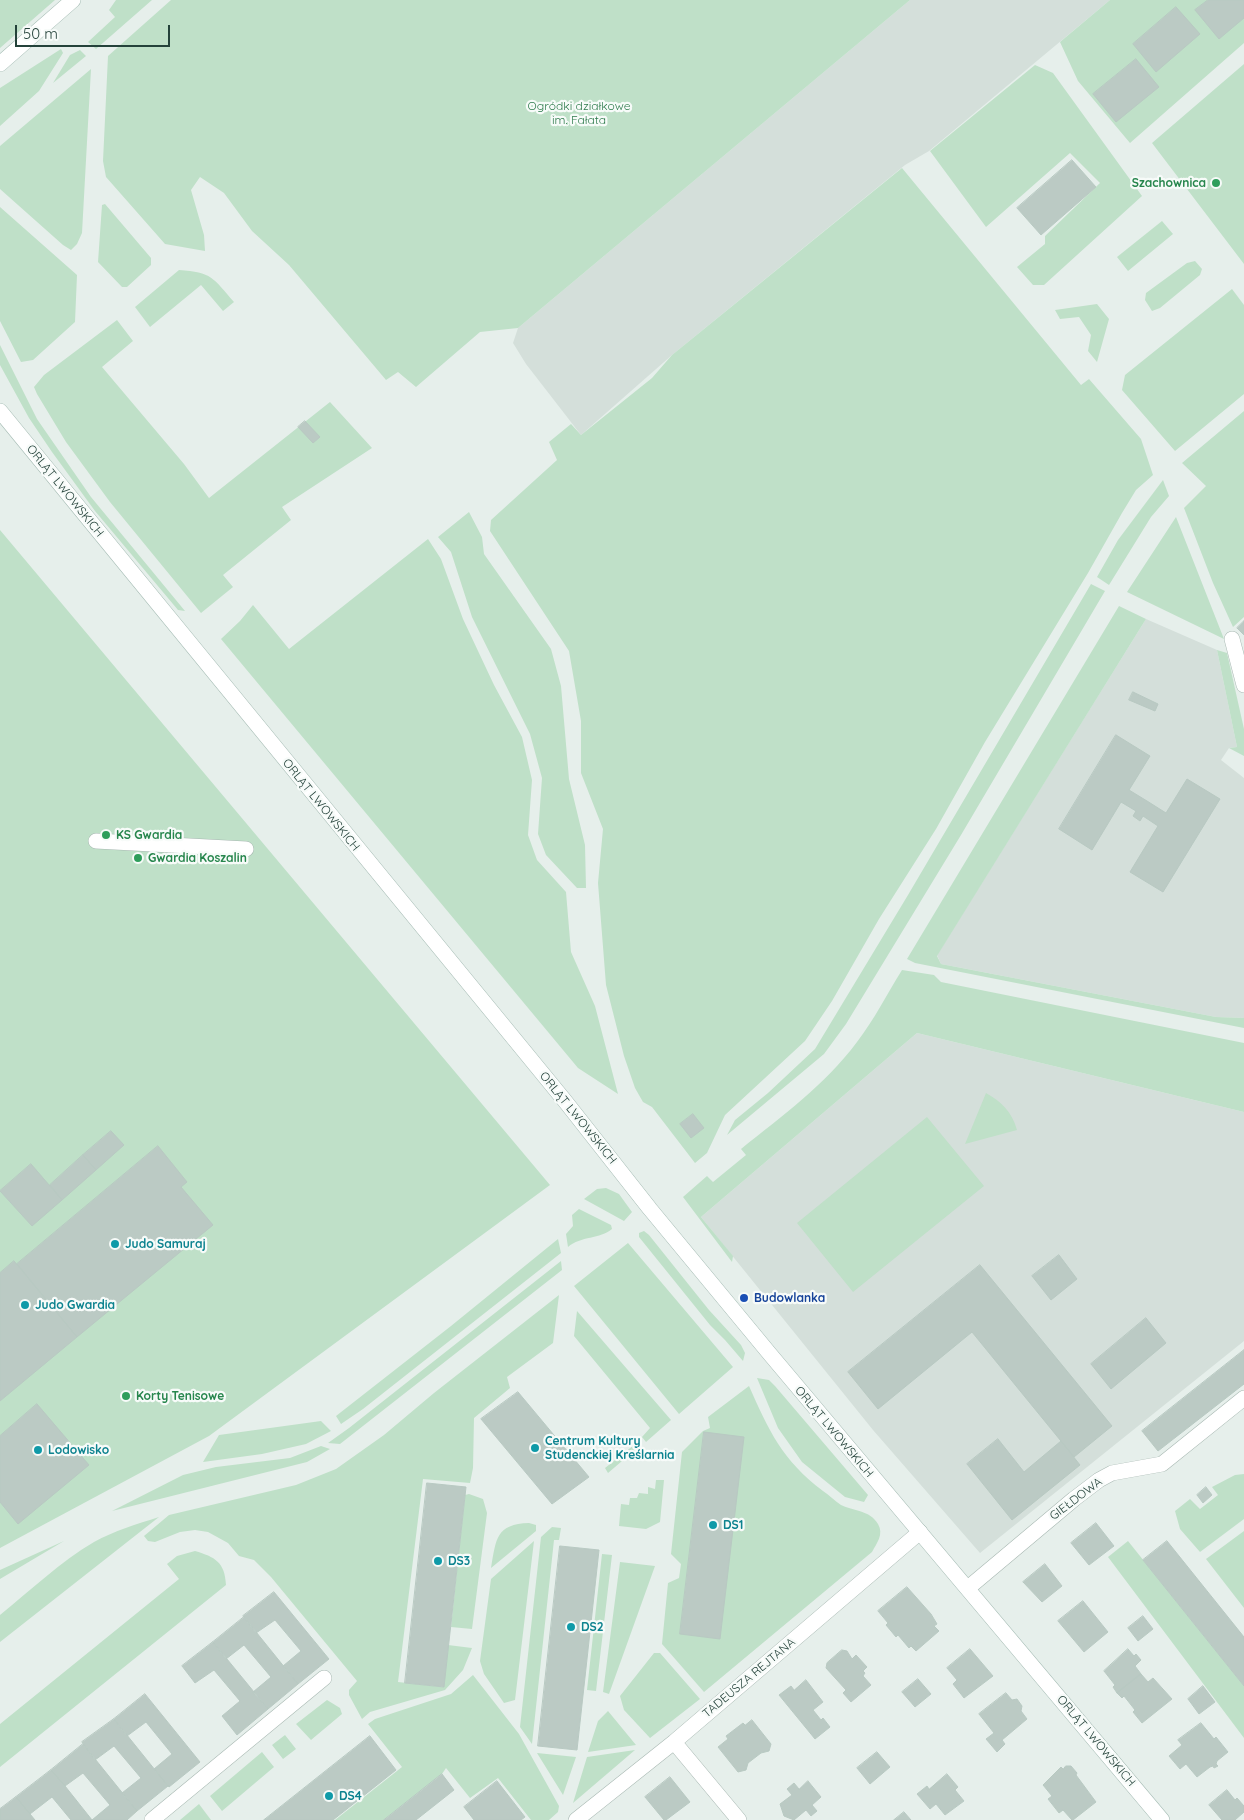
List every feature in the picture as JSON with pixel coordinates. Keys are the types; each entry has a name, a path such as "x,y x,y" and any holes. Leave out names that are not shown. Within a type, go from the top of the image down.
{"main road":[{"path":"0,64 73,0"},
{"name":"ORLĄT LWOWSKICH","path":"0,411 559,1093 656,1217 1162,1820"},
{"path":"1232,639 1244,684"},
{"path":"96,841 246,849"},
{"name":"GIEŁDOWA","path":"968,1588 1074,1498 1099,1480 1112,1473 1162,1464 1244,1398"},
{"name":"TADEUSZA REJTANA","path":"576,1820 674,1742 920,1532"},
{"path":"152,1820 324,1678"},
{"path":"674,1742 739,1820"}],"shaded area":[{"path":"910,0 1110,0 929,151 905,165 672,355 581,435 526,364 513,343 518,328"},
{"path":"1146,619 1217,650 1237,747 1229,748 1221,760 1244,778 1244,1018 1216,1017 941,964 937,955"},
{"path":"917,1033 1244,1112 1244,1341 980,1553 873,1430 701,1217"}],"green space":[{"path":"0,0 55,0 0,48"},
{"path":"116,0 152,0 96,49 88,42 115,17 109,10"},
{"name":"Ogródki działkowe im. Fałata","path":"171,0 910,0 518,328 480,332 416,387 398,372 386,380 289,265 252,231 224,193 200,177 191,190 204,235 205,251 165,244 106,177 103,161 108,56"},
{"path":"1110,0 1208,0 1244,18 1244,43 1130,143 1078,81 1060,42"},
{"path":"61,49 63,53 39,91 0,126 0,88"},
{"path":"80,50 86,56 53,83 70,55"},
{"path":"1244,64 1244,264 1152,143"},
{"path":"1035,65 1053,73 1142,196 1044,285 1033,285 1017,267 1045,244 1045,236 1100,183 1070,153 986,227 930,151"},
{"path":"91,69 82,233 77,244 71,250 0,189 0,146"},
{"path":"902,168 1081,385 1089,379 1141,439 1153,475 1136,490 985,742 936,829 879,919 832,1001 805,1041 725,1115 707,1153 695,1163 652,1107 643,1102 635,1088 624,1056 606,985 598,883 603,829 581,773 581,721 569,651 490,531 491,520 557,460 549,442 571,424 581,435 652,378 672,355"},
{"path":"105,204 151,258 151,265 127,287 122,287 98,262 102,205"},
{"path":"0,207 77,275 75,322 33,360 21,362 0,321"},
{"path":"1162,221 1173,234 1128,271 1117,257"},
{"path":"1195,261 1202,269 1200,275 1160,308 1152,311 1145,300 1146,293 1187,263"},
{"path":"179,270 199,272 211,278 234,302 223,311 201,285 150,327 135,307"},
{"path":"1232,289 1244,305 1244,394 1175,451 1122,390 1125,375"},
{"path":"1097,304 1109,319 1097,362 1088,351 1091,335 1079,317 1060,319 1055,310"},
{"path":"117,320 133,341 102,367 184,464 209,498 330,402 372,448 282,507 291,520 223,575 233,587 201,613 110,502 66,442 34,387 44,375"},
{"path":"0,345 37,419 91,497 185,611 178,610 95,511 52,452 29,418 0,365"},
{"path":"1244,411 1244,617 1233,627 1213,583 1184,508 1206,486 1182,463"},
{"path":"1163,480 1169,496 1151,517 1109,585 1097,577 1118,540"},
{"path":"469,512 482,537 484,554 551,649 561,686 569,779 585,845 586,888 577,888 546,855 538,834 542,778 530,734 472,617 451,552 438,537"},
{"path":"1176,517 1224,639 1127,592"},
{"name":"Gwardia Koszalin","path":"0,530 550,1185 209,1436 0,1548"},
{"path":"428,539 441,559 463,619 494,685 522,737 532,780 528,835 537,860 566,892 571,952 595,1006 618,1094 578,1068 221,639 253,605 289,649"},
{"path":"1091,584 1105,591 961,835 846,1024 824,1054 727,1135 735,1120 768,1093 815,1049"},
{"path":"1119,606 1146,619 937,956 941,964 1216,1017 1244,1018 1244,1028 915,963 907,959"},
{"path":"1217,650 1227,653 1244,729 1244,756 1229,748 1237,747"},
{"path":"902,970 934,975 941,982 1244,1043 1244,1112 917,1033 701,1217 733,1256 732,1262 683,1197 707,1176 713,1182 746,1155 741,1149 817,1086 845,1058 875,1016"},
{"path":"986,1093 1006,1108 1017,1130 965,1144"},
{"path":"927,1117 984,1186 853,1292 797,1223"},
{"path":"606,1188 619,1194 632,1212 624,1221 584,1199 597,1189"},
{"path":"579,1209 611,1225 612,1229 573,1243 568,1247 566,1234 573,1226 572,1215"},
{"path":"644,1231 709,1310 741,1345 745,1353 743,1361 710,1325 639,1237 639,1233"},
{"path":"558,1239 561,1253 363,1409 341,1424 336,1416"},
{"path":"628,1243 733,1367 679,1414 574,1286"},
{"path":"561,1261 562,1270 340,1444 328,1443 349,1428"},
{"path":"559,1295 553,1343 507,1377 510,1388 474,1418 473,1468 470,1483 423,1479 398,1682 443,1687 448,1645 472,1648 463,1670 445,1690 370,1712 362,1719 349,1695 349,1690 357,1681 271,1577 254,1560 239,1556 228,1543 208,1532 195,1530 180,1532 155,1542 148,1541 144,1536 169,1515 296,1485 336,1469 384,1435 434,1393"},
{"path":"577,1311 671,1420 646,1442 642,1437 650,1428 574,1336"},
{"path":"757,1378 769,1380 775,1386 868,1495 864,1502 845,1497 802,1462 778,1428"},
{"path":"749,1386 770,1431 797,1468 841,1505 875,1519 880,1528 880,1535 872,1552 704,1692 662,1644 668,1583 679,1578 681,1564 671,1554 682,1452 703,1431 710,1428 708,1417"},
{"path":"321,1421 331,1431 306,1444 262,1454 203,1462 219,1435"},
{"path":"639,1441 642,1444 608,1473 605,1468"},
{"path":"321,1446 330,1449 307,1462 112,1511 183,1475 216,1467 290,1458"},
{"path":"1244,1474 1244,1519 1200,1552 1180,1529 1175,1511 1190,1499 1200,1509 1218,1495 1212,1487 1235,1475"},
{"path":"656,1480 664,1480 660,1522 646,1529 619,1526 621,1504 629,1505 630,1498 637,1498 639,1493 648,1494 648,1487 655,1489"},
{"path":"469,1494 483,1499 487,1513 472,1629 451,1627 465,1495"},
{"path":"159,1517 0,1642 0,1615 57,1567 102,1538"},
{"path":"529,1523 536,1525 536,1531 491,1568 494,1549 504,1530 510,1526"},
{"path":"552,1527 561,1528 559,1540 554,1540 532,1744 520,1727 541,1537"},
{"path":"1244,1531 1244,1608 1206,1559"},
{"path":"64,1541 0,1579 0,1570"},
{"path":"534,1541 515,1700 504,1703 484,1674 480,1661 491,1579"},
{"path":"1128,1541 1244,1686 1244,1738 1108,1557"},
{"path":"195,1551 218,1562 224,1571 226,1585 0,1767 0,1724 179,1579 167,1564 177,1556"},
{"path":"602,1554 612,1555 596,1691 587,1690"},
{"path":"620,1562 655,1566 609,1694 603,1692"},
{"path":"654,1653 660,1653 700,1699 650,1738 624,1710 620,1696"},
{"path":"473,1675 519,1734 559,1806 558,1812 549,1820 531,1820 498,1778 470,1798 446,1768 442,1774 384,1820 335,1820 402,1767 368,1724 375,1719 451,1694"},
{"path":"327,1700 340,1708 342,1714 311,1740 296,1724"},
{"path":"608,1711 636,1745 588,1752 598,1721"},
{"path":"285,1735 296,1749 283,1759 272,1745"},
{"path":"635,1750 573,1803 587,1757"},
{"path":"262,1752 274,1767 222,1811 210,1796"},
{"path":"537,1753 576,1757 563,1795"},
{"path":"199,1804 211,1820 180,1820"}],"building":[{"path":"1208,0 1244,0 1244,18 1219,39 1195,10"},
{"path":"1176,7 1200,34 1156,72 1133,44"},
{"path":"1136,59 1159,87 1116,122 1093,94"},
{"path":"1072,160 1096,187 1041,235 1017,208"},
{"path":"305,421 320,437 313,443 298,427"},
{"path":"1244,621 1244,635 1237,628"},
{"path":"1133,692 1158,704 1155,711 1129,700"},
{"path":"1116,735 1150,756 1129,790 1166,813 1187,779 1220,799 1163,892 1130,872 1158,826 1143,816 1140,821 1133,816 1136,811 1121,802 1092,850 1059,829"},
{"path":"693,1114 704,1128 691,1138 680,1124"},
{"path":"111,1131 124,1145 96,1170 83,1155"},
{"name":"Judo Samuraj","path":"158,1146 187,1182 181,1187 213,1225 77,1337 17,1264"},
{"path":"83,1155 96,1170 62,1200 50,1185"},
{"path":"31,1164 62,1200 32,1226 0,1191"},
{"path":"1059,1255 1077,1279 1051,1300 1032,1276"},
{"name":"Judo Gwardia","path":"14,1261 77,1337 0,1401 0,1273"},
{"path":"980,1265 1112,1426 1074,1457 972,1332 878,1409 848,1372"},
{"path":"1146,1318 1166,1343 1111,1389 1091,1364"},
{"path":"1244,1350 1244,1384 1158,1451 1142,1431"},
{"name":"Centrum Kultury Studenckiej Kreślarnia","path":"518,1392 589,1477 552,1504 481,1419"},
{"name":"Lodowisko","path":"37,1404 89,1465 18,1524 0,1502 0,1436"},
{"name":"DS1","path":"704,1432 744,1437 720,1639 680,1634"},
{"path":"998,1439 1024,1472 1061,1441 1080,1465 1012,1520 967,1464"},
{"name":"DS3","path":"427,1483 466,1487 444,1687 405,1683"},
{"path":"1206,1487 1212,1495 1203,1503 1197,1495"},
{"path":"1096,1523 1114,1546 1089,1565 1071,1543"},
{"path":"1167,1541 1244,1637 1244,1686 1143,1560"},
{"name":"DS2","path":"560,1546 599,1550 577,1750 538,1746"},
{"path":"1045,1564 1062,1586 1042,1602 1023,1582"},
{"path":"907,1587 931,1614 937,1624 934,1626 939,1631 916,1651 911,1646 909,1648 898,1635 896,1637 878,1611"},
{"path":"274,1592 329,1659 298,1684 283,1666 301,1651 275,1620 256,1633 243,1616"},
{"path":"1083,1601 1108,1632 1084,1652 1058,1621"},
{"path":"1143,1616 1153,1629 1138,1641 1128,1628"},
{"path":"244,1617 298,1684 268,1709 253,1692 271,1677 244,1645 226,1659 213,1642"},
{"path":"213,1642 268,1709 237,1735 222,1716 240,1701 214,1670 195,1683 182,1666"},
{"path":"970,1649 993,1676 964,1698 953,1684 957,1680 947,1668"},
{"path":"1128,1649 1141,1660 1135,1666 1141,1674 1117,1693 1113,1687 1115,1685 1104,1671"},
{"path":"842,1650 847,1651 852,1659 856,1655 867,1667 863,1671 865,1673 863,1676 871,1685 851,1702 843,1693 846,1690 826,1668 827,1663"},
{"path":"1141,1674 1148,1682 1153,1678 1172,1699 1142,1723 1124,1696 1122,1698 1117,1693"},
{"path":"918,1679 931,1694 915,1707 902,1692"},
{"path":"806,1680 823,1702 813,1710 830,1727 815,1739 779,1695 791,1686 794,1690"},
{"path":"1203,1686 1215,1702 1199,1714 1188,1699"},
{"path":"1006,1693 1012,1700 1017,1699 1022,1706 1021,1711 1027,1719 1002,1740 1005,1744 997,1752 986,1739 994,1733 979,1714"},
{"path":"145,1694 200,1762 169,1787 154,1769 172,1754 146,1722 127,1736 114,1719"},
{"path":"114,1719 168,1786 137,1811 122,1793 141,1778 114,1746 95,1760 82,1742"},
{"path":"752,1720 771,1744 769,1751 761,1753 748,1763 746,1770 738,1772 718,1747 728,1739 726,1736 743,1723 745,1725"},
{"path":"1201,1723 1228,1752 1217,1761 1216,1764 1218,1766 1210,1767 1197,1777 1186,1764 1180,1769 1169,1756 1182,1745 1178,1740"},
{"name":"DS4","path":"370,1736 396,1770 333,1820 264,1820"},
{"path":"83,1744 137,1811 127,1820 92,1820 110,1805 83,1773 65,1786 51,1770"},
{"path":"877,1752 890,1767 870,1784 857,1768"},
{"path":"1066,1766 1071,1766 1077,1773 1076,1775 1096,1802 1073,1820 1063,1810 1059,1813 1048,1799 1052,1796 1043,1785 1061,1767 1063,1769"},
{"path":"51,1770 92,1820 71,1820 52,1797 30,1814 16,1797"},
{"path":"442,1774 454,1790 416,1820 384,1820"},
{"path":"947,1774 958,1787 955,1790 964,1801 945,1815 936,1804 930,1809 917,1794 927,1786 929,1789"},
{"path":"670,1777 690,1802 664,1820 645,1797"},
{"path":"497,1781 525,1817 521,1820 474,1820 464,1807"},
{"path":"808,1781 821,1797 812,1805 817,1811 811,1816 806,1810 794,1820 784,1816 780,1804 792,1795 787,1789 794,1783 799,1789"},
{"path":"1227,1790 1235,1800 1237,1798 1244,1806 1244,1812 1235,1820 1222,1820 1209,1805"},
{"path":"16,1797 35,1820 0,1820 0,1809"},
{"path":"904,1812 911,1820 894,1820"}],"place":[{"name":"Szachownica","path":"1216,183"},
{"name":"KS Gwardia","path":"106,835"},
{"name":"Gwardia Koszalin","path":"138,858"},
{"name":"Judo Samuraj","path":"115,1244"},
{"name":"Budowlanka","path":"744,1298"},
{"name":"Judo Gwardia","path":"25,1305"},
{"name":"Korty Tenisowe","path":"126,1396"},
{"name":"Centrum Kultury Studenckiej Kreślarnia","path":"535,1448"},
{"name":"Lodowisko","path":"38,1450"},
{"name":"DS1","path":"713,1525"},
{"name":"DS3","path":"438,1561"},
{"name":"DS2","path":"571,1627"},
{"name":"DS4","path":"329,1796"}]}
